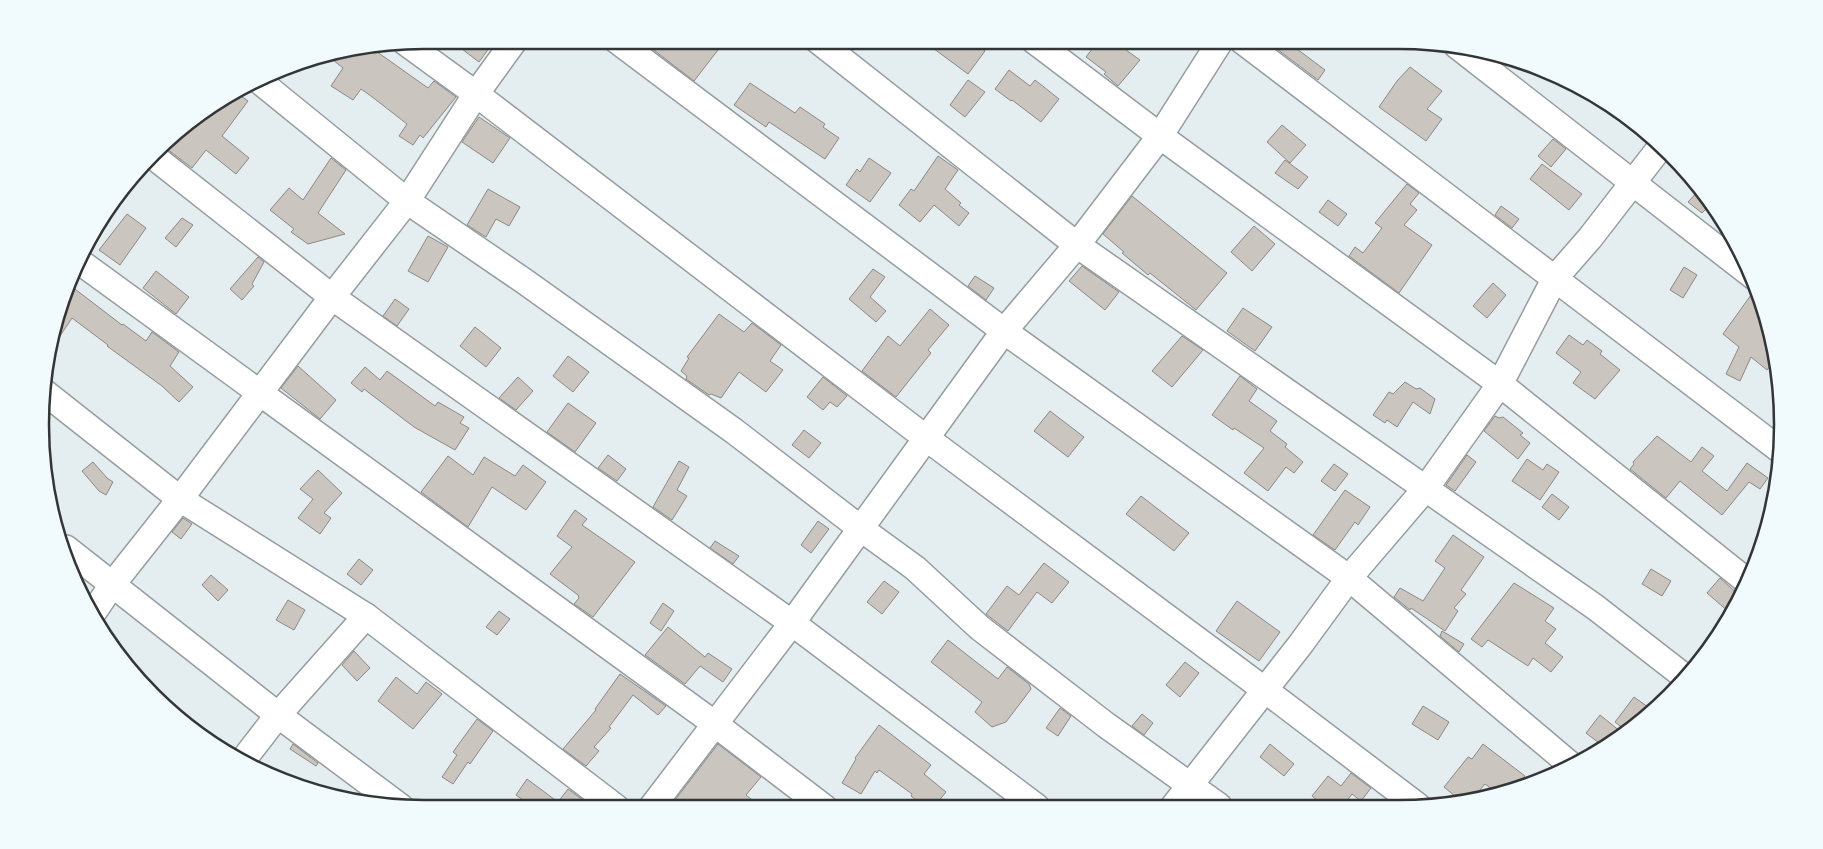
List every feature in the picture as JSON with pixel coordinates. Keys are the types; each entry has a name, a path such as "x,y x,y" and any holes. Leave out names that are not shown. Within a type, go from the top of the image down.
{"street":[{"path":"415,49 476,94 926,438 1410,800"},
{"path":"97,608 112,585 180,500 332,297 407,201 476,94 508,49"},
{"path":"628,49 1004,331 1349,578 1566,761"},
{"path":"828,49 1077,244 1595,607 1680,673"},
{"path":"1045,49 1160,136 1500,384 1742,577"},
{"path":"657,800 792,622 1004,331 1077,244 1160,136 1215,49"},
{"path":"1253,49 1773,445"},
{"path":"1469,56 1738,264"},
{"path":"264,85 407,201 524,281 726,426 915,568 980,628 1210,800"},
{"path":"1179,800 1300,645 1349,578 1426,488 1500,384 1555,278 1590,238 1657,152"},
{"path":"158,160 332,297 792,622 1028,800"},
{"path":"85,265 715,724 815,800"},
{"path":"50,397 180,500 366,616 607,800"},
{"path":"72,553 278,715 389,798"},
{"path":"247,755 278,715 366,616"}],"building":[{"path":"462,49 488,49 479,62"},
{"path":"652,49 718,50 694,81"},
{"path":"934,49 982,49 985,51 968,74"},
{"path":"1092,49 1125,49 1140,60 1118,86 1104,74 1106,72 1086,57"},
{"path":"1277,49 1297,49 1325,70 1318,80"},
{"path":"377,52 428,88 434,81 456,97 423,138 420,135 413,145 399,136 407,124 371,96 361,89 353,100 331,86 343,68 333,60"},
{"path":"1410,67 1442,91 1427,109 1442,119 1426,141 1379,107 1397,81"},
{"path":"1009,70 1030,86 1035,80 1059,99 1041,122 995,89"},
{"path":"968,80 985,92 965,117 950,105"},
{"path":"750,83 795,113 800,107 825,124 823,127 839,138 825,159 769,122 766,127 734,105"},
{"path":"242,97 248,101 222,136 249,158 236,174 206,150 192,168 168,150 196,126 237,99"},
{"path":"479,117 510,138 493,163 462,142"},
{"path":"1282,125 1306,145 1290,163 1267,142"},
{"path":"1553,139 1566,149 1551,167 1538,156"},
{"path":"938,156 958,170 945,189 969,213 959,226 934,205 920,222 899,205 911,189 914,191"},
{"path":"331,158 346,170 318,213 345,234 308,244 291,232 294,229 270,210 289,188 303,200"},
{"path":"869,158 891,173 870,202 846,185 857,169 860,172"},
{"path":"1285,160 1308,177 1298,189 1275,173"},
{"path":"1542,164 1582,194 1569,210 1530,179"},
{"path":"1407,184 1419,193 1410,204 1417,210 1404,225 1432,245 1399,293 1349,256 1355,247 1363,253 1382,228 1375,223"},
{"path":"488,189 520,207 509,226 496,219 486,237 467,225"},
{"path":"1695,194 1706,209 1702,213 1688,202"},
{"path":"1132,196 1227,273 1196,310 1150,273 1148,275 1103,234"},
{"path":"1328,200 1347,214 1338,226 1319,212"},
{"path":"1501,206 1519,219 1512,228 1495,215"},
{"path":"127,214 146,228 120,265 99,250"},
{"path":"182,218 193,225 176,247 165,238"},
{"path":"1254,226 1275,244 1252,271 1231,252"},
{"path":"428,236 448,247 428,282 408,271"},
{"path":"258,257 264,262 252,284 254,286 242,300 230,289"},
{"path":"1082,266 1119,292 1105,310 1069,281"},
{"path":"1684,267 1697,275 1683,298 1670,290"},
{"path":"873,269 885,277 870,297 886,311 876,322 849,299"},
{"path":"156,271 189,297 176,314 143,288"},
{"path":"975,276 994,288 986,300 968,286"},
{"path":"1493,283 1506,295 1487,318 1473,306"},
{"path":"74,289 146,341 152,332 179,352 170,366 193,387 179,402 162,386 72,318 60,337"},
{"path":"1751,295 1767,351 1770,367 1767,370 1751,357 1740,381 1726,374 1739,347 1723,334"},
{"path":"395,299 409,309 397,326 383,316"},
{"path":"1243,308 1272,327 1255,351 1227,331"},
{"path":"930,309 949,325 928,350 931,353 896,397 862,371 888,336 900,346"},
{"path":"719,314 744,332 752,323 781,345 770,361 783,370 766,392 739,372 721,398 709,395 686,379 687,376 681,371 689,358 687,357"},
{"path":"475,327 501,348 486,367 460,346"},
{"path":"1569,335 1583,345 1587,340 1602,351 1600,354 1620,370 1595,399 1573,383 1581,372 1556,353"},
{"path":"1182,336 1203,350 1172,387 1152,371"},
{"path":"568,356 589,372 573,392 553,376"},
{"path":"298,366 336,400 320,419 281,388"},
{"path":"365,367 380,380 387,371 435,406 438,402 464,417 460,423 469,428 455,450 414,427 364,389 362,392 351,383"},
{"path":"1240,376 1257,389 1249,401 1277,421 1270,431 1287,444 1285,447 1303,462 1294,473 1286,467 1268,491 1244,473 1264,448 1212,415"},
{"path":"518,377 533,391 516,410 499,398"},
{"path":"823,377 847,396 837,407 830,402 823,410 807,397"},
{"path":"1405,382 1416,389 1420,388 1435,399 1430,414 1413,402 1397,427 1387,420 1385,423 1373,415 1389,392 1393,394"},
{"path":"568,403 596,423 575,452 547,432"},
{"path":"1050,411 1084,437 1068,457 1034,431"},
{"path":"1495,416 1503,417 1523,433 1520,435 1530,443 1518,459 1484,431"},
{"path":"804,430 821,443 809,458 792,445"},
{"path":"1657,436 1691,462 1702,447 1714,456 1702,471 1727,491 1747,463 1768,478 1760,489 1749,482 1722,515 1680,481 1666,498 1630,469 1634,464 1633,462"},
{"path":"608,455 626,469 617,481 598,468"},
{"path":"1467,455 1476,462 1455,491 1446,485"},
{"path":"448,456 473,475 484,457 515,476 523,465 546,482 526,510 492,487 468,527 421,492"},
{"path":"1527,459 1543,470 1547,464 1559,472 1540,500 1512,481"},
{"path":"679,461 689,467 677,490 687,496 672,520 653,507"},
{"path":"93,462 113,482 106,495 99,491 82,471"},
{"path":"1334,464 1348,474 1335,491 1321,481"},
{"path":"318,470 342,493 324,513 331,518 320,534 298,518 313,499 300,489"},
{"path":"1345,490 1370,507 1358,525 1355,522 1335,550 1313,535"},
{"path":"1552,494 1569,507 1559,520 1542,507"},
{"path":"1141,496 1189,533 1174,551 1126,514"},
{"path":"575,510 587,519 582,525 635,562 593,617 574,604 579,598 578,595 550,574 572,547 557,536"},
{"path":"183,518 192,524 181,539 172,532"},
{"path":"818,521 829,529 811,553 801,545"},
{"path":"1453,535 1484,557 1461,590 1466,594 1454,608 1458,611 1445,631 1411,608 1410,610 1394,597 1400,588 1423,601 1445,568 1435,561"},
{"path":"715,541 739,556 733,564 710,548"},
{"path":"359,559 373,570 361,585 347,574"},
{"path":"1044,563 1069,582 1052,603 1037,592 1008,631 986,614 1007,586 1019,595"},
{"path":"1651,569 1671,581 1662,596 1642,584"},
{"path":"211,575 228,590 218,601 202,585"},
{"path":"1720,578 1735,591 1726,609 1707,593"},
{"path":"884,581 899,592 882,614 867,602"},
{"path":"1514,583 1554,608 1545,621 1556,629 1545,643 1563,657 1551,672 1533,658 1528,666 1488,640 1482,647 1471,639"},
{"path":"288,600 305,610 294,630 276,620"},
{"path":"1237,601 1280,632 1259,661 1216,631"},
{"path":"663,603 674,611 661,631 650,623"},
{"path":"499,611 510,619 497,635 486,627"},
{"path":"668,627 705,657 708,653 732,669 723,682 700,666 685,684 645,655"},
{"path":"1442,631 1464,644 1459,652 1440,636"},
{"path":"948,640 998,679 1007,667 1029,684 1031,689 1006,722 992,727 975,712 982,702 931,662"},
{"path":"354,651 370,668 357,681 342,665"},
{"path":"1185,662 1199,673 1180,697 1166,685"},
{"path":"620,674 666,706 658,715 633,695 609,727 611,728 594,747 599,751 586,766 563,749 596,710"},
{"path":"396,677 417,694 426,682 442,694 413,729 378,701"},
{"path":"1634,697 1647,706 1621,727 1615,722"},
{"path":"1423,706 1449,722 1438,740 1412,724"},
{"path":"1060,708 1071,716 1058,736 1046,728"},
{"path":"1142,714 1153,723 1144,735 1132,726"},
{"path":"1600,715 1618,729 1598,742 1586,733"},
{"path":"477,719 493,731 470,764 468,762 453,784 442,777 457,755 453,752"},
{"path":"879,725 931,765 924,774 946,792 940,800 916,800 911,796 912,794 879,770 877,773 875,771 861,794 842,783 855,758"},
{"path":"293,744 318,763 316,766 290,749"},
{"path":"718,744 761,777 746,795 752,800 675,800"},
{"path":"1270,744 1294,764 1284,776 1260,757"},
{"path":"1483,744 1525,776 1523,779 1491,788 1485,784 1479,791 1455,796 1444,787 1468,757 1472,759"},
{"path":"1351,773 1371,788 1362,800 1352,794 1348,800 1317,800 1312,796 1328,776 1341,786"},
{"path":"527,779 555,800 523,800 516,795"},
{"path":"568,789 583,800 560,800"}]}
